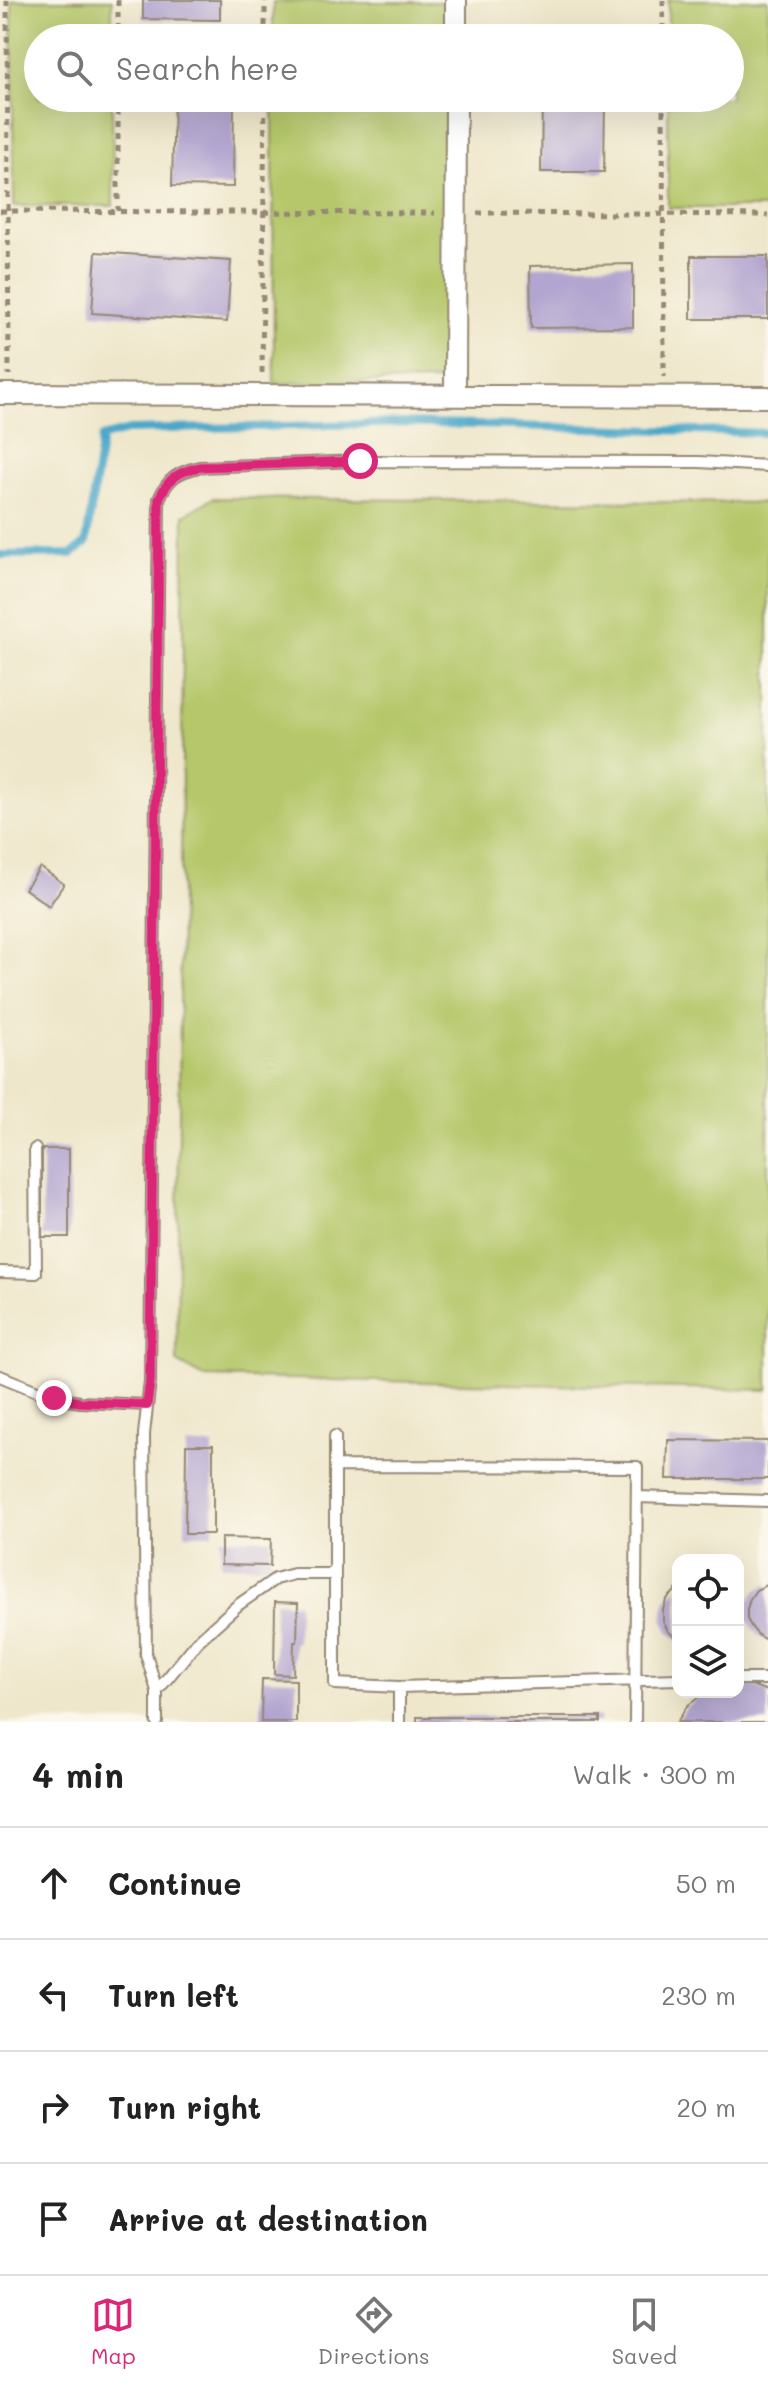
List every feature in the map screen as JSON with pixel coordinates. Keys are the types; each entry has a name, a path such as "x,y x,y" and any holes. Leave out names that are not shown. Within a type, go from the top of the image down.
{"street":[{"path":"456,0 456,24"},
{"path":"455,396 456,112"},
{"path":"5,394 768,397"}],"lane":[{"path":"157,1722 157,1691 146,1654 144,1434 150,1381 159,499 166,483 180,472 199,467 360,461 699,462 768,466"},
{"path":"0,1272 36,1273 35,1149"},
{"path":"0,1376 54,1398 147,1405"},
{"path":"335,1436 335,1684 399,1687 672,1679"},
{"path":"335,1466 637,1467 635,1722"},
{"path":"637,1497 768,1501"},
{"path":"157,1691 198,1641 238,1605 275,1579 294,1574 335,1574"},
{"path":"744,1679 768,1679"},
{"path":"399,1687 399,1722"}],"path":[{"path":"5,394 9,211 7,0"},
{"path":"118,0 118,24"},
{"path":"265,0 265,24"},
{"path":"663,0 663,24"},
{"path":"118,112 118,211"},
{"path":"262,395 265,112"},
{"path":"663,112 664,397"},
{"path":"0,211 768,215"}],"green space":[{"path":"12,0 112,0 112,24 24,24 24,112 112,112 113,206 14,206"},
{"path":"668,0 768,0 768,208 668,208 668,112 744,112 744,24 668,24"},
{"path":"273,2 447,2 447,24 273,24"},
{"path":"273,112 447,112 446,381 274,383"},
{"path":"213,498 768,503 768,1390 204,1377 177,1362 184,515"}],"building":[{"path":"143,0 220,0 220,20 143,19"},
{"path":"174,112 234,112 233,187 172,186"},
{"path":"542,112 605,112 604,172 541,172"},
{"path":"96,252 231,261 227,322 92,313"},
{"path":"691,256 768,256 768,319 691,319"},
{"path":"633,264 633,327 531,328 530,266"},
{"path":"40,867 64,884 49,906 25,889"},
{"path":"42,1149 69,1149 69,1237 42,1237"},
{"path":"668,1440 768,1441 768,1479 667,1479"},
{"path":"186,1445 213,1445 213,1534 185,1534"},
{"path":"221,1538 271,1539 270,1566 221,1565"},
{"path":"768,1584 768,1641 752,1628 747,1619 747,1609 756,1590"},
{"path":"672,1594 672,1635 663,1621 666,1600"},
{"path":"275,1602 298,1603 293,1675 274,1674"},
{"path":"262,1679 296,1680 296,1722 261,1722"},
{"path":"744,1685 751,1685 768,1691 768,1722 677,1722 687,1706 698,1698 744,1698"},
{"path":"417,1717 600,1717 600,1722 417,1722"}],"waterway":[{"path":"0,555 72,554 86,543 102,437 130,430 403,423 768,433"}],"route":[{"path":"54,1398 147,1405 150,1381 159,499 166,483 180,472 199,467 360,461"}]}
